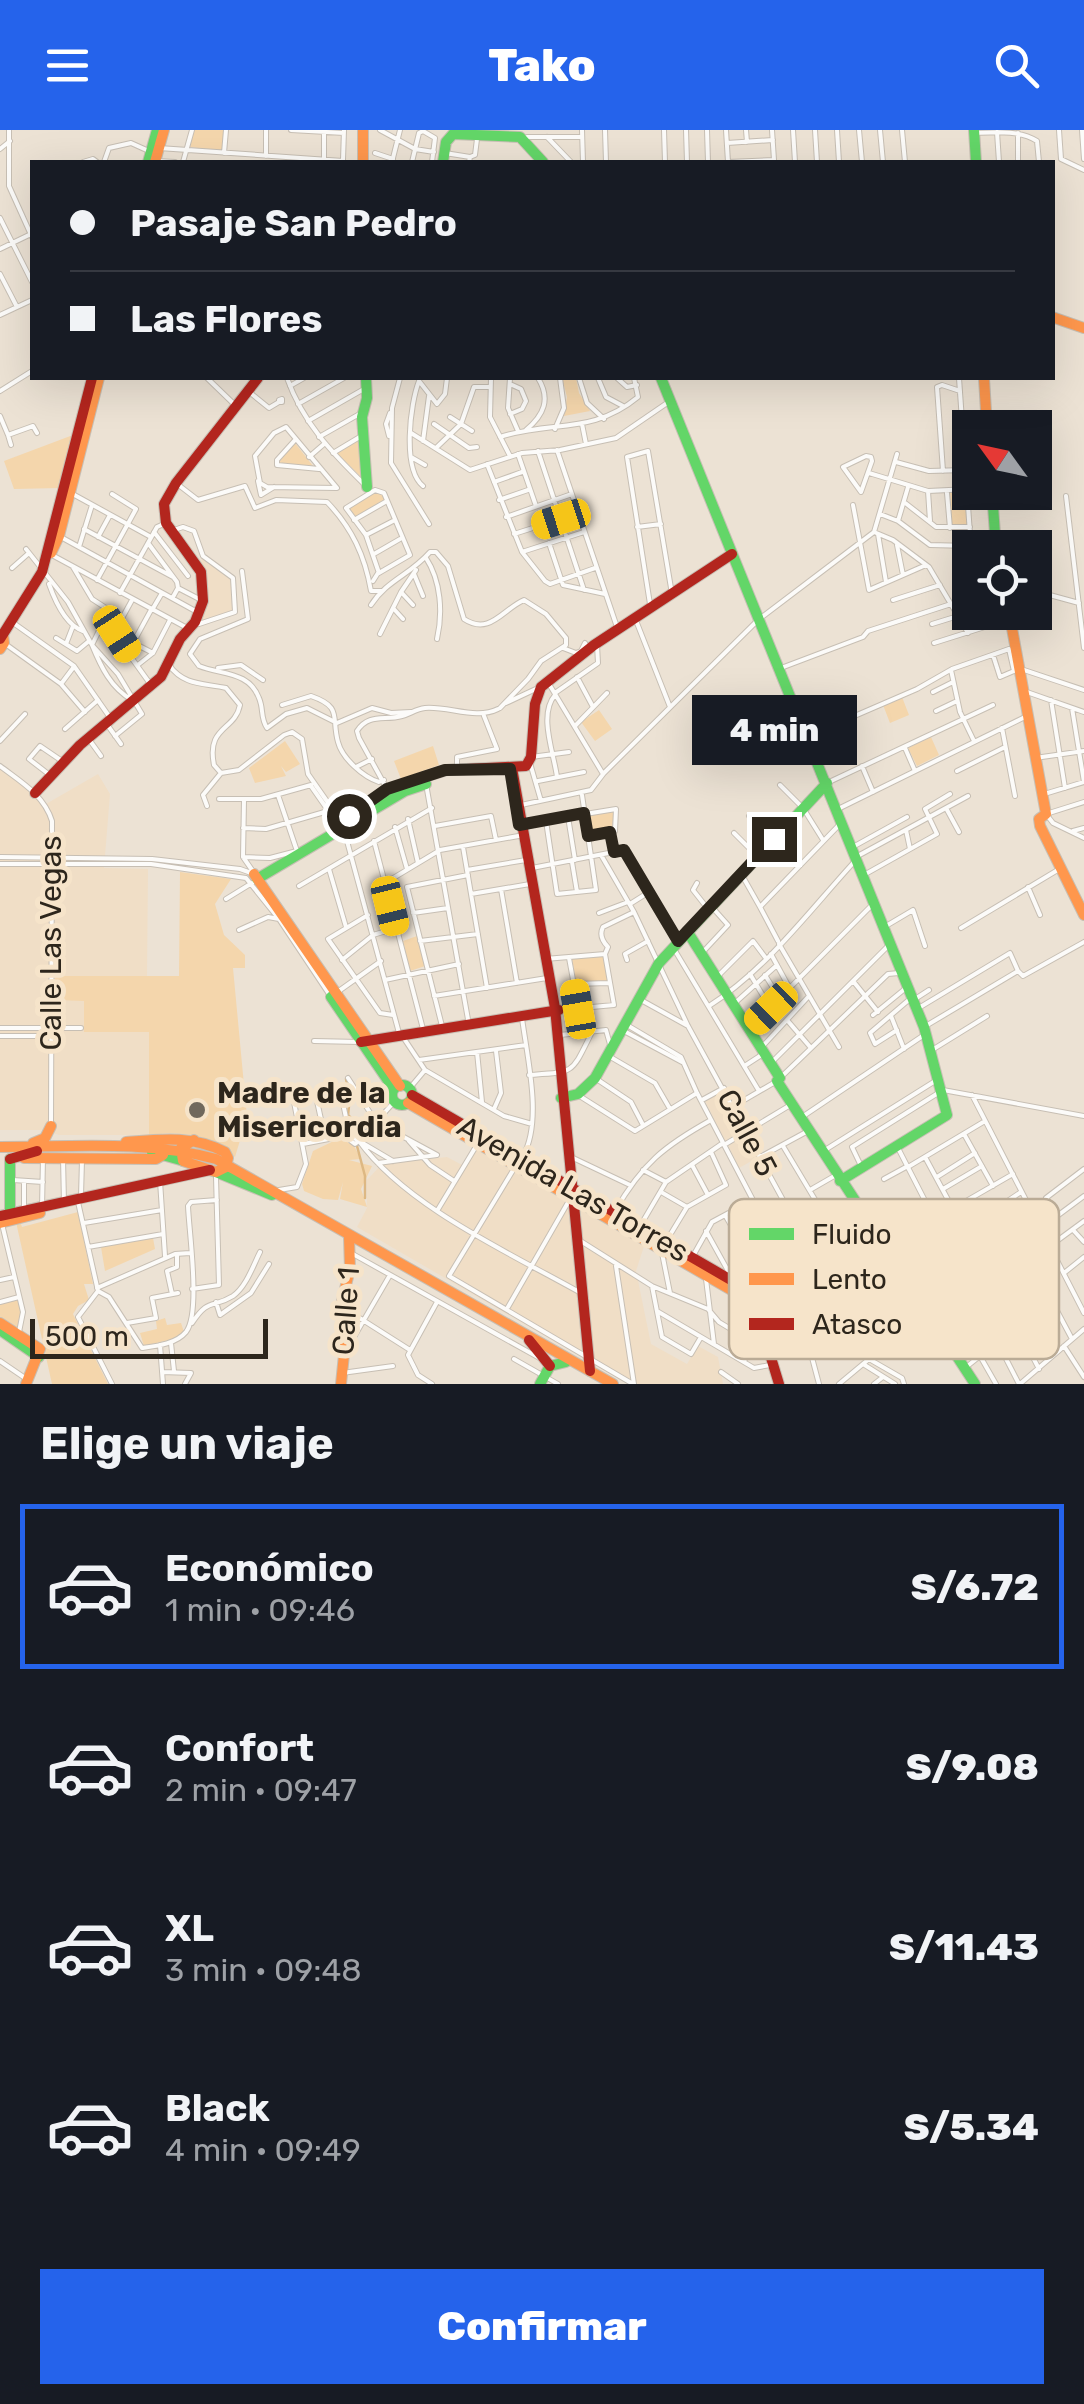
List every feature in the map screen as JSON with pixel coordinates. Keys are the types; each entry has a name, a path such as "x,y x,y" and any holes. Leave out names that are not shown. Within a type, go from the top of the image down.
{"main road":[{"path":"154,157 160,130"},
{"path":"361,130 361,160"},
{"path":"974,132 976,160"},
{"path":"440,156 453,134 512,139 522,136 541,160"},
{"path":"1055,318 1084,328"},
{"path":"45,573 95,380"},
{"path":"36,793 88,738 151,686 169,665 174,649 196,616 199,562 168,527 164,504 257,380"},
{"path":"662,380 777,670 827,783 925,1030 942,1084 946,1115 862,1168 838,1178"},
{"path":"984,380 987,410"},
{"path":"366,382 363,435 369,490"},
{"path":"2,640 45,573 70,492 88,408"},
{"path":"402,1095 391,1085 255,878 425,781 457,770 526,766 535,704 544,684 582,658 587,645 618,630 732,554"},
{"path":"1013,630 1046,814 1039,819 1040,826 1084,915"},
{"path":"511,769 554,1009 560,1073"},
{"path":"562,1099 579,1096 598,1080 657,967 827,783"},
{"path":"527,866 554,1009 590,1371"},
{"path":"687,931 852,1199"},
{"path":"624,1027 657,967"},
{"path":"364,1042 554,1009"},
{"path":"579,1096 610,1054"},
{"name":"Avenida Las Torres","path":"402,1095 478,1143 518,1162"},
{"name":"Avenida Las Torres","path":"402,1095 664,1246"},
{"path":"38,1151 52,1126"},
{"path":"38,1151 52,1142 129,1142 162,1136 217,1147 217,1167"},
{"path":"181,1155 194,1140"},
{"path":"38,1151 63,1158 156,1159 158,1153"},
{"path":"2,1152 181,1155 257,1180 601,1383"},
{"path":"2,1152 181,1155 217,1167 280,1198 528,1340 613,1384"},
{"path":"2,1152 7,1183 2,1219"},
{"path":"2,1219 217,1167"},
{"path":"2,1219 65,1208 79,1201"},
{"name":"Avenida Las Torres","path":"612,1216 639,1228 664,1246"},
{"name":"Calle 1","path":"342,1378 347,1326 342,1307 349,1237"},
{"path":"664,1246 729,1284"},
{"name":"Avenida Las Torres","path":"690,1260 729,1283"},
{"path":"0,1327 39,1357 26,1381"},
{"path":"528,1340 545,1372 584,1360 587,1355"},
{"path":"773,1359 780,1384"},
{"path":"959,1359 975,1384"}],"street":[{"path":"9,130 8,186 30,231"},
{"path":"184,160 192,130"},
{"path":"224,152 226,130"},
{"path":"266,130 266,156"},
{"path":"291,130 344,132 343,160"},
{"path":"380,130 415,149 469,160 475,156 477,139"},
{"path":"392,160 400,130"},
{"path":"412,160 423,130 435,138 440,156"},
{"path":"582,130 584,160"},
{"path":"605,130 606,160"},
{"path":"664,130 665,160"},
{"path":"686,130 688,160"},
{"path":"706,130 708,160"},
{"path":"726,130 728,160"},
{"path":"746,130 747,142"},
{"path":"772,130 774,160"},
{"path":"793,130 795,160"},
{"path":"815,130 817,160"},
{"path":"837,130 839,160"},
{"path":"859,130 862,160"},
{"path":"880,130 883,160"},
{"path":"902,130 905,160"},
{"path":"1058,130 1060,159 1084,170"},
{"path":"1082,130 1084,160"},
{"path":"102,160 109,148 131,143 154,157 187,150 324,160 324,132"},
{"path":"974,132 1018,133 1036,138 1039,160"},
{"path":"997,132 1000,160"},
{"path":"1018,133 1018,160"},
{"path":"522,136 582,137"},
{"path":"548,137 569,160"},
{"path":"727,143 773,140"},
{"path":"0,150 10,141"},
{"path":"381,153 391,160"},
{"path":"0,218 30,278"},
{"path":"0,249 30,236"},
{"path":"0,274 16,307"},
{"path":"0,315 30,301"},
{"path":"0,391 30,372"},
{"path":"209,380 236,406"},
{"path":"288,380 324,444 369,490"},
{"path":"290,386 300,380"},
{"path":"298,404 340,380"},
{"path":"399,380 386,424 392,466 429,524"},
{"path":"423,486 416,481 411,457 412,399 419,382 436,404 445,394 447,380"},
{"path":"491,380 490,417 510,456"},
{"path":"526,430 544,408 544,387 539,380"},
{"path":"555,428 564,408 560,380"},
{"path":"580,380 586,403 604,419"},
{"path":"599,380 606,397 626,406"},
{"path":"619,380 626,387 637,385"},
{"path":"500,438 526,430 604,419 638,397 635,380"},
{"path":"959,380 961,410"},
{"path":"510,381 510,414 518,432"},
{"path":"510,381 526,396 522,409 510,414"},
{"path":"308,421 366,382"},
{"path":"436,448 460,424 474,386 490,387"},
{"path":"943,471 937,387 960,391"},
{"path":"248,392 269,408 279,402"},
{"path":"423,440 429,394"},
{"path":"411,433 468,470 518,454 616,438 670,401"},
{"path":"319,437 363,412"},
{"path":"0,416 11,445"},
{"path":"450,417 472,431"},
{"path":"434,424 469,448 477,447"},
{"path":"582,424 586,444"},
{"path":"8,435 33,426 38,433"},
{"path":"285,426 295,440 337,488 274,487 260,494 255,456 285,426"},
{"path":"333,453 363,435"},
{"path":"295,440 278,460 278,466 319,469"},
{"path":"308,457 324,444"},
{"path":"557,450 618,630"},
{"path":"538,451 584,590"},
{"path":"651,609 627,457 648,451 673,595"},
{"path":"518,454 536,506"},
{"path":"886,582 876,533 897,454"},
{"path":"868,456 872,459 869,473 860,492 843,467 868,456"},
{"path":"411,457 425,465"},
{"path":"895,462 929,471 952,471"},
{"path":"488,464 522,552 548,584 596,568"},
{"path":"494,482 524,472"},
{"path":"869,473 928,491 952,491"},
{"path":"176,483 198,500 245,486 255,508 276,500 328,502 355,537 371,591 382,591"},
{"path":"898,521 908,486"},
{"path":"500,500 530,489"},
{"path":"373,581 378,573 410,556 382,491 369,490 346,507 366,535 378,573"},
{"path":"928,491 930,521"},
{"path":"947,491 950,528"},
{"path":"70,492 151,537 188,576"},
{"path":"97,580 136,508 112,494"},
{"path":"506,517 572,494"},
{"path":"1066,496 1084,648"},
{"path":"354,520 388,501"},
{"path":"904,502 936,527 970,526"},
{"path":"79,547 92,505"},
{"path":"853,505 868,588 926,565"},
{"path":"969,510 970,530"},
{"path":"98,536 110,514"},
{"path":"880,514 898,521 930,544 952,546"},
{"path":"514,534 561,519"},
{"path":"366,535 395,520"},
{"path":"637,527 661,524"},
{"path":"120,593 158,526 182,527 194,531 199,562 172,598"},
{"path":"84,529 173,577"},
{"path":"522,552 584,532"},
{"path":"517,805 591,790 758,620 876,533"},
{"path":"777,670 863,637 868,630 951,604 926,565 876,533"},
{"path":"58,536 172,598 196,616"},
{"path":"151,537 200,624 235,612 232,578 199,562"},
{"path":"374,554 402,538"},
{"path":"548,544 566,587 605,594"},
{"path":"897,544 903,575"},
{"path":"12,568 28,551 68,602 91,643 118,674 142,714 115,736"},
{"path":"380,634 400,592 430,552 436,552 446,562 464,618 470,623 493,624 524,600 546,614 566,638 564,648 541,661 500,708"},
{"path":"50,554 170,620 196,616"},
{"path":"426,558 439,594 441,620 436,639"},
{"path":"1074,565 1084,564"},
{"path":"56,638 77,650 91,643 109,610 92,599 73,567"},
{"path":"242,570 250,603 248,620 207,635 192,647 190,654 202,668 232,673 255,689 262,705 261,718 268,728 286,714 307,708 338,723 372,708 392,713 431,708 481,714 544,684 556,694 603,774"},
{"path":"372,605 382,591 415,572"},
{"path":"415,572 423,596"},
{"path":"45,573 54,598 73,626 84,631"},
{"path":"894,600 940,585"},
{"path":"400,592 413,605"},
{"path":"134,643 162,593"},
{"path":"1052,596 1078,603"},
{"path":"116,633 132,600"},
{"path":"392,608 403,619"},
{"path":"635,618 670,708"},
{"path":"932,624 952,618"},
{"path":"138,666 153,654 170,620"},
{"path":"105,621 151,686"},
{"path":"12,622 74,666 98,700 121,744"},
{"path":"66,644 73,626"},
{"path":"934,643 975,630"},
{"path":"116,633 153,654"},
{"path":"2,640 62,684 84,712"},
{"path":"557,777 548,705 556,694 598,663 587,645 576,653 564,648"},
{"path":"806,737 950,670 992,655 1010,649 1014,671 1000,677 992,655"},
{"path":"169,665 173,672 192,683 226,688 240,704 238,714 213,740 214,765 222,773"},
{"path":"214,670 242,665 263,680"},
{"path":"62,684 74,666"},
{"path":"1021,669 1084,690"},
{"path":"950,670 962,719 974,742"},
{"path":"577,677 593,708"},
{"path":"933,692 953,682"},
{"path":"1024,691 1084,712"},
{"path":"576,726 607,693"},
{"path":"282,705 314,697 331,708 338,723 338,744 371,780 384,780"},
{"path":"65,729 98,700"},
{"path":"1051,700 1065,788"},
{"path":"936,711 958,701"},
{"path":"827,783 993,704"},
{"path":"1041,795 1084,782 1072,708"},
{"path":"387,789 360,741 359,728 376,718 411,712"},
{"path":"0,741 25,714"},
{"path":"457,770 457,757 497,749 481,714"},
{"path":"836,810 1026,716"},
{"path":"1002,728 1015,796"},
{"path":"207,806 203,794 222,773 239,770 292,732 302,739 311,785 344,830"},
{"path":"88,738 101,756"},
{"path":"51,776 30,760 40,746 64,762"},
{"path":"904,747 915,771"},
{"path":"957,771 1005,747"},
{"path":"1035,758 1082,751"},
{"path":"541,801 530,759 569,752"},
{"path":"356,767 372,759"},
{"name":"Calle Las Vegas","path":"0,766 36,793 52,822 52,1142"},
{"path":"862,766 873,792"},
{"path":"538,781 584,772"},
{"path":"309,777 344,830 402,1037 425,1070 513,1120 533,1124"},
{"path":"326,801 340,813 353,816 387,789 425,781 468,1024"},
{"path":"219,799 278,796 311,785"},
{"path":"780,785 803,808 824,841"},
{"path":"546,821 557,894 597,889 582,793"},
{"path":"862,876 937,834 925,808 950,794"},
{"path":"242,856 268,858 299,853 278,796"},
{"path":"854,856 968,796"},
{"path":"244,800 242,856 279,919 334,995 381,961"},
{"path":"1084,802 1046,814 1053,822 1084,838"},
{"path":"299,886 432,808"},
{"path":"946,808 960,832"},
{"path":"385,883 440,850 496,840 546,821 616,810 615,831 588,836"},
{"path":"243,828 266,829 328,811"},
{"path":"435,826 492,816 496,840"},
{"path":"749,816 774,839"},
{"path":"568,817 577,892"},
{"path":"729,1000 854,856 907,818"},
{"path":"408,819 418,863"},
{"path":"760,908 841,823"},
{"path":"395,827 407,869"},
{"path":"1073,832 1084,828"},
{"path":"906,830 910,849"},
{"path":"610,832 614,852"},
{"path":"734,833 758,856"},
{"path":"374,841 423,1033"},
{"path":"463,847 487,988"},
{"path":"442,1029 407,886 467,873 553,864 624,850 760,1090"},
{"name":"Calle 5","path":"601,855 782,1199"},
{"path":"0,857 52,860"},
{"path":"0,864 152,859 240,869 255,878"},
{"path":"329,868 346,927"},
{"path":"961,928 1060,868"},
{"path":"742,873 839,1047"},
{"path":"226,899 255,878"},
{"path":"697,883 693,890 728,926 701,954"},
{"path":"471,894 530,884"},
{"path":"1028,888 1040,915"},
{"path":"500,889 517,983"},
{"path":"600,914 649,892"},
{"path":"748,1030 874,904"},
{"path":"413,913 449,908"},
{"path":"882,928 913,910 925,946"},
{"path":"554,1009 613,1007 603,927 634,912"},
{"path":"368,915 328,939 380,1013 394,1015"},
{"path":"239,930 268,917 279,919"},
{"path":"342,960 374,935 396,928"},
{"path":"420,941 478,934"},
{"path":"627,960 625,954 648,941"},
{"path":"716,978 753,941 765,957"},
{"path":"853,981 867,995 875,1014 1010,953 1023,976 1084,942"},
{"path":"746,1065 802,1033 889,945"},
{"path":"770,952 790,990"},
{"path":"545,960 605,954"},
{"path":"569,958 578,1009"},
{"path":"385,980 459,964"},
{"path":"709,1006 729,1000 777,964"},
{"path":"800,1118 904,1049 925,1030 1018,971"},
{"path":"749,973 771,1008"},
{"path":"734,1106 778,1079 888,974 901,974"},
{"path":"765,975 780,999"},
{"path":"434,996 547,978"},
{"path":"574,984 610,983"},
{"path":"897,1030 875,1044 870,1033 911,999 929,990"},
{"path":"765,1056 787,1020 808,997"},
{"path":"640,1000 688,1026"},
{"path":"521,1015 533,1124 530,1142 450,1276 634,1384"},
{"path":"890,1015 904,1049"},
{"path":"932,1050 988,1016"},
{"path":"787,1020 811,1048"},
{"name":"Calle 5","path":"624,1027 682,1062 752,1199"},
{"path":"0,1028 81,1028"},
{"path":"557,1036 606,1030 610,1054 655,1083 670,1108"},
{"path":"529,1075 574,1068 592,1032"},
{"path":"0,1036 52,1036"},
{"path":"314,1041 364,1042"},
{"path":"418,1060 526,1045"},
{"path":"494,1110 500,1093 496,1050"},
{"path":"476,1052 482,1102"},
{"path":"341,1094 354,1144 425,1070"},
{"path":"348,1078 376,1122 436,1154 378,1163"},
{"path":"598,1080 631,1102 643,1125"},
{"path":"862,1168 852,1148 942,1084"},
{"path":"822,1152 942,1084 972,1094 1084,1116"},
{"path":"700,1101 724,1088"},
{"path":"579,1096 636,1131 696,1094"},
{"path":"972,1094 1026,1199"},
{"path":"317,1101 325,1138"},
{"path":"270,1187 288,1190 298,1184 306,1168 294,1102"},
{"path":"639,1228 666,1182 792,1104"},
{"path":"612,1216 630,1184 663,1148 711,1120"},
{"path":"884,1180 985,1122"},
{"path":"760,1158 808,1131"},
{"path":"964,1134 993,1186"},
{"path":"302,1144 350,1135"},
{"path":"405,1138 455,1181"},
{"path":"360,1141 392,1162"},
{"path":"360,1141 418,1199 582,1293"},
{"path":"437,1211 478,1143"},
{"path":"783,1146 815,1199"},
{"path":"897,1146 925,1199"},
{"path":"38,1151 42,1208"},
{"path":"670,1294 664,1246 687,1206 726,1184 711,1152"},
{"path":"936,1178 975,1153"},
{"path":"567,1156 630,1184"},
{"path":"63,1158 64,1203"},
{"path":"82,1158 79,1201 97,1289 108,1296 140,1347 171,1342 190,1327 203,1307 240,1290 260,1252"},
{"path":"925,1158 948,1199"},
{"path":"692,1165 708,1195"},
{"path":"943,1190 982,1166"},
{"path":"192,1289 219,1285 217,1167"},
{"path":"642,1169 666,1182"},
{"path":"1047,1199 1084,1170"},
{"path":"970,1199 1013,1174"},
{"path":"809,1190 838,1178"},
{"path":"24,1181 24,1212"},
{"path":"160,1181 165,1258"},
{"path":"7,1183 43,1182"},
{"path":"660,1192 687,1206"},
{"path":"1011,1199 1022,1192"},
{"path":"508,1309 571,1193"},
{"path":"1059,1214 1084,1196"},
{"path":"190,1327 193,1315 189,1203 216,1200"},
{"path":"84,1222 162,1210"},
{"path":"690,1260 712,1222 729,1213"},
{"path":"725,1215 729,1222"},
{"path":"2,1219 24,1318 16,1337"},
{"path":"1059,1239 1084,1221"},
{"path":"1072,1230 1084,1242"},
{"path":"706,1231 729,1273"},
{"path":"88,1246 164,1234"},
{"path":"576,1238 652,1286 708,1309 729,1329"},
{"path":"0,1253 8,1251"},
{"path":"112,1384 78,1317 80,1310 88,1306 97,1289 165,1258 190,1253"},
{"path":"350,1253 438,1302 558,1384"},
{"path":"126,1323 156,1318 152,1298 175,1293 167,1271 177,1267 177,1254"},
{"path":"1064,1274 1084,1257"},
{"path":"216,1302 221,1315 242,1302 269,1264"},
{"path":"1059,1264 1084,1314"},
{"path":"616,1266 634,1384"},
{"path":"706,1274 714,1344"},
{"path":"0,1280 14,1276"},
{"path":"343,1356 390,1276"},
{"path":"652,1286 662,1336 690,1354 701,1336"},
{"path":"0,1302 19,1297"},
{"path":"432,1384 423,1382 410,1363 410,1350 438,1302"},
{"path":"342,1307 410,1350"},
{"path":"657,1310 729,1353"},
{"path":"1059,1315 1072,1340"},
{"path":"1059,1351 1084,1328"},
{"path":"171,1342 174,1371"},
{"path":"160,1345 163,1384"},
{"path":"1064,1346 1084,1377"},
{"path":"514,1359 545,1372"},
{"path":"739,1359 757,1368 778,1359"},
{"path":"814,1359 819,1384"},
{"path":"965,1368 976,1359"},
{"path":"982,1359 996,1384"},
{"path":"1007,1359 1020,1384 1050,1359"},
{"path":"1034,1359 1039,1369"},
{"path":"839,1384 869,1360 902,1378 904,1384"},
{"path":"0,1361 26,1381"},
{"path":"862,1364 895,1384"},
{"path":"342,1378 393,1366"},
{"path":"162,1372 191,1373 186,1384"},
{"path":"721,1372 738,1384"},
{"path":"874,1384 883,1376"}],"shaded area":[{"path":"194,130 224,130 222,151 190,147"},
{"path":"563,380 576,380 590,411 564,416 567,397"},
{"path":"73,435 60,488 14,489 4,461"},
{"path":"362,438 363,479 337,453"},
{"path":"295,443 313,466 278,463"},
{"path":"382,492 386,500 355,518 348,507"},
{"path":"950,493 952,510 966,510 967,524 952,525"},
{"path":"204,559 231,579 232,611 201,622 198,621 205,601 197,562"},
{"path":"902,697 909,715 890,723 883,705"},
{"path":"599,710 612,729 595,741 581,722"},
{"path":"931,737 939,755 917,766 908,748"},
{"path":"285,741 300,764 286,772 281,766 286,776 255,783 249,768"},
{"path":"433,746 439,765 401,779 394,761"},
{"path":"0,765 46,804 98,774 110,794 104,868 148,869 147,976 55,977 84,1000 149,1032 149,1135 59,1135 44,1130 0,1130"},
{"path":"615,811 611,830 589,833 585,815"},
{"path":"180,872 231,879 215,904 224,935 245,955 245,968 233,968 247,1117 235,1157 217,1143 196,1136 149,1135 149,1032 84,1032 84,1001 56,1000 55,976 179,976"},
{"path":"417,936 425,966 410,971 403,941"},
{"path":"604,956 608,981 576,981 572,959"},
{"path":"722,1090 743,1130 725,1141 704,1099"},
{"path":"745,1135 757,1158 739,1168 728,1145"},
{"path":"340,1138 354,1146 361,1159 349,1160 372,1166 361,1189 367,1207 340,1199 343,1182 338,1200 304,1191 302,1184 313,1151"},
{"path":"480,1139 639,1231 645,1243 636,1271 651,1344 687,1364 698,1346 718,1357 723,1384 628,1384 357,1227 367,1208 367,1180 382,1164 447,1157 462,1165"},
{"path":"78,1212 93,1284 84,1284 89,1300 73,1314 108,1384 52,1384 16,1222 20,1221 22,1227"},
{"path":"153,1238 155,1249 105,1271 101,1247"},
{"path":"18,1300 22,1315 16,1332 0,1321 0,1304"},
{"path":"165,1318 167,1325 181,1323 184,1332 177,1338 144,1346 140,1333 157,1329 156,1321"}],"waterway":[{"path":"346,1079 350,1096 348,1115 354,1121 356,1135"},
{"path":"357,1146 365,1176 365,1198"}],"traffic: fast":[{"path":"149,160 157,130"},
{"path":"974,130 976,160"},
{"path":"443,160 446,142 453,134 520,137"},
{"path":"520,137 541,160"},
{"path":"366,380 362,417 367,487"},
{"path":"662,380 924,1027 947,1115 840,1181"},
{"path":"993,510 995,530"},
{"path":"561,1098 578,1094 595,1078 659,963 827,783"},
{"path":"257,879 405,791 426,784"},
{"path":"687,931 780,1078"},
{"path":"336,993 331,997 391,1085 392,1093"},
{"path":"777,1081 854,1199"},
{"path":"402,1085 412,1095 402,1105 392,1095 402,1085"},
{"path":"152,1152 184,1161"},
{"path":"10,1159 10,1215"},
{"path":"216,1172 272,1195"},
{"path":"0,1330 39,1357"},
{"path":"959,1359 975,1384"},
{"path":"540,1384 550,1366 566,1362"}],"traffic: slow":[{"path":"156,160 164,130"},
{"path":"363,130 363,160"},
{"path":"1055,318 1084,328"},
{"path":"51,553 59,536 98,380"},
{"path":"984,380 986,410"},
{"path":"1012,630 1046,814 1039,819 1040,826 1084,915"},
{"path":"0,649 3,634"},
{"path":"254,874 400,1086"},
{"path":"408,1103 729,1289"},
{"path":"33,1143 45,1138 51,1126"},
{"path":"126,1142 177,1140 189,1141 201,1143 225,1152 226,1167 216,1172 183,1161 181,1148 194,1140"},
{"path":"0,1147 136,1147 216,1159 613,1384"},
{"path":"24,1158 156,1159 163,1155"},
{"path":"0,1223 40,1213"},
{"path":"341,1384 347,1325 342,1301 350,1269 349,1237"},
{"path":"0,1323 40,1349 26,1384"}],"traffic: jam":[{"path":"0,639 42,572 91,380"},
{"path":"35,793 80,745 161,677 180,639 195,622 203,601 201,572 166,523 164,504 256,380"},
{"path":"424,777 447,770 526,766 531,757 535,704 541,687 594,645 732,554"},
{"path":"512,768 555,1008 590,1371"},
{"path":"361,1042 559,1010"},
{"path":"412,1095 729,1279"},
{"path":"10,1159 37,1151"},
{"path":"0,1216 210,1170"},
{"path":"529,1340 550,1366"},
{"path":"771,1359 779,1384"}],"place":[{"name":"Madre de la Misericordia","path":"197,1110"}],"route":[{"path":"349,816 387,789 445,770 510,769 519,825 584,813 588,836 610,832 614,852 624,850 678,941 774,839"}]}
